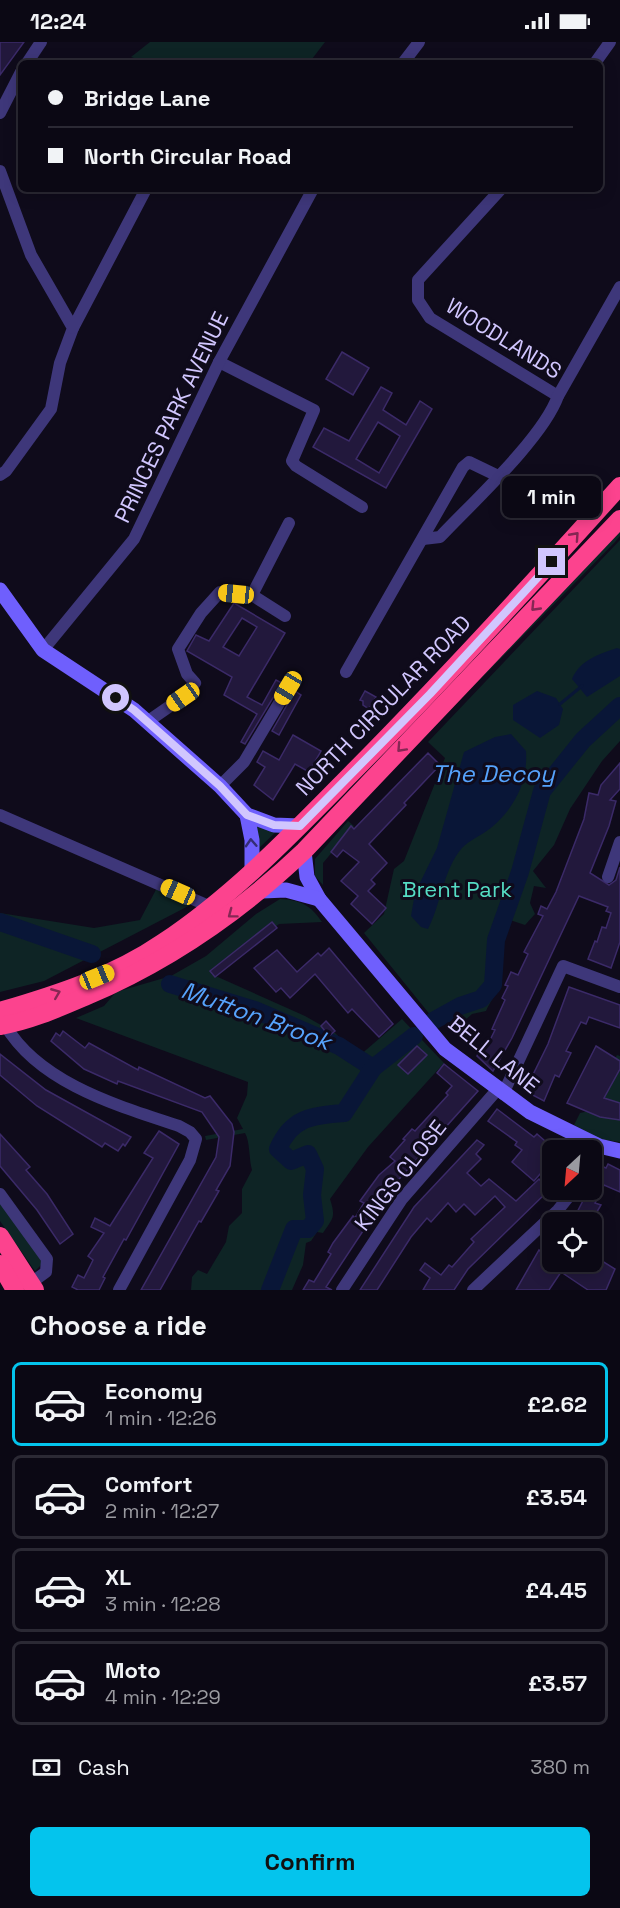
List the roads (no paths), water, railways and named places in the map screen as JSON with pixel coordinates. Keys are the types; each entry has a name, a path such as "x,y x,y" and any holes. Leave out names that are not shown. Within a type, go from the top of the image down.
{"highway":[{"name":"NORTH CIRCULAR ROAD","path":"2,1021 44,998 114,970 161,944 211,907 300,826 438,686 620,486"},
{"name":"NORTH CIRCULAR ROAD","path":"2,1021 56,1010 111,986 179,951 262,891 304,851 620,519"},
{"path":"0,1236 27,1288"},
{"path":"0,1264 27,1288"}],"street":[{"path":"29,60 41,42"},
{"path":"405,60 419,42"},
{"path":"597,60 610,42"},
{"path":"0,113 18,78"},
{"path":"0,171 31,255 73,328"},
{"path":"0,475 6,471 51,409 60,363 73,328 144,192"},
{"name":"PRINCES PARK AVENUE","path":"44,650 134,539 219,362 311,192"},
{"name":"WOODLANDS","path":"498,192 418,280 418,300 430,318 558,396 620,287"},
{"path":"219,362 314,410 292,461 296,466 362,507"},
{"path":"423,539 440,537 498,476 552,411 558,396"},
{"path":"346,672 463,467 469,462 498,476"},
{"path":"252,595 289,523"},
{"path":"0,590 44,650 134,710 220,786 247,815 274,825 300,826"},
{"path":"147,722 183,697 195,683 188,674 178,649 201,613 220,592 252,595 285,616"},
{"path":"220,786 244,762 288,688"},
{"path":"0,815 211,907"},
{"path":"247,815 252,840 252,871"},
{"path":"608,877 620,842"},
{"name":"BELL LANE","path":"304,851 307,877 319,899 445,1049 500,1092 549,1123 586,1140"},
{"path":"262,891 286,890 319,899"},
{"name":"KINGS CLOSE","path":"342,1290 402,1199 500,1092 563,966 620,987"},
{"path":"2,1021 15,1043 72,1086 96,1098 179,1126 190,1132 196,1139 190,1160 119,1290"},
{"name":"BELL LANE","path":"602,1147 620,1151"},
{"path":"0,1194 47,1259 46,1272 27,1288"},
{"path":"473,1290 566,1200"}],"water":[{"path":"617,648 620,649 620,676 587,697 572,679 575,672 585,662"},
{"path":"537,691 556,698 563,709 559,725 540,738 513,720 513,705"},
{"name":"The Decoy","path":"511,734 526,751 525,773 518,793 500,819 462,848 450,866 428,929 421,927 411,916 415,893 437,848 464,752 495,737"}],"waterway":[{"path":"560,704 582,686"},
{"path":"433,1021 460,1006 481,999 493,985 496,940 520,872 542,791 583,740 620,706"},
{"name":"Mutton Brook","path":"0,922 92,954"},
{"name":"Mutton Brook","path":"170,984 255,1010 339,1046 373,1068"},
{"path":"270,1290 294,1229 308,1229 315,1221 312,1195 315,1169 308,1154 291,1161 278,1149 283,1139 289,1131 304,1120 322,1115 344,1113 373,1068 414,1036"}],"park label":[{"name":"Brent Park","path":"457,889"}]}
